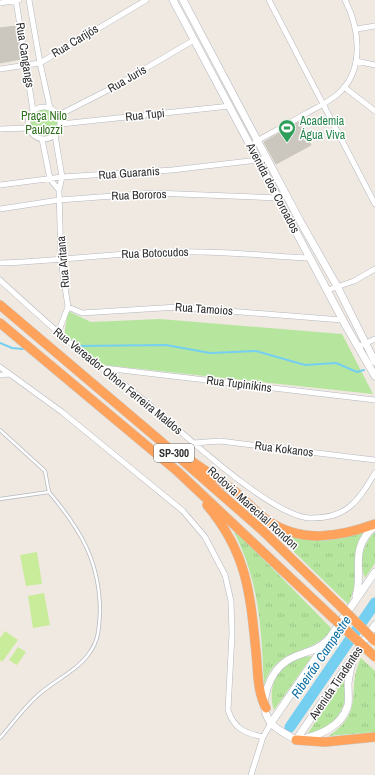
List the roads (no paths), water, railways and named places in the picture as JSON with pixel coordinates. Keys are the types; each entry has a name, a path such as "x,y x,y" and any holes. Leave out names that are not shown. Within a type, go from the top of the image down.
{"highway":[{"name":"Rodovia Marechal Rondon","path":"0,305 157,438 263,531 375,641"},
{"name":"Rodovia Marechal Rondon","path":"0,323 177,471 375,657"},
{"path":"157,438 233,490 266,520 294,533 323,537 353,532 375,525"},
{"path":"177,471 219,520 232,540 241,562 248,585 259,688 266,708"},
{"path":"294,739 325,742 375,737"}],"street":[{"name":"Rua Cangangs","path":"17,0 33,111"},
{"path":"0,3 17,0"},
{"name":"Rua Cangangs","path":"29,0 40,63 50,108"},
{"name":"Rua Carijós","path":"0,69 40,63 146,0"},
{"name":"Avenida dos Coroados","path":"172,0 259,160 328,290 342,320 375,362"},
{"name":"Avenida dos Coroados","path":"183,0 300,221 337,286 375,376"},
{"path":"268,0 375,204"},
{"path":"250,144 323,105 341,92 352,74 356,60 357,29 345,0"},
{"path":"357,29 375,26"},
{"name":"Rua Juris","path":"59,116 114,87 194,40"},
{"path":"356,60 375,65"},
{"path":"344,87 375,111"},
{"name":"Rua Tupi","path":"61,124 230,106"},
{"path":"41,107 50,108 59,116 61,124 55,135 51,138 42,139 33,135 29,128 29,119 33,111 41,107"},
{"path":"0,129 29,128"},
{"name":"Rua Aritana","path":"55,135 62,177 58,190 61,260 68,307 58,333"},
{"path":"42,139 50,179 58,190"},
{"name":"Rua Guaranis","path":"0,185 62,177 172,170 259,160 266,157"},
{"name":"Rua Bororos","path":"0,208 59,200 154,193 279,198"},
{"name":"Rua Botocudos","path":"0,263 61,260 128,253 172,252 310,258"},
{"path":"328,290 354,281 375,269"},
{"name":"Rua Vereador Othon Ferreira Maldos","path":"0,280 58,333 104,368 193,443 267,500 291,515 310,518 332,516 348,510 358,500 375,473"},
{"name":"Rua Tamoios","path":"68,307 82,313 178,307 342,320"},
{"path":"362,346 375,339"},
{"path":"0,367 62,412 183,511 204,537 225,575 231,601 232,634 228,710 236,727 244,732 263,737"},
{"name":"Rua Tupinikins","path":"104,368 375,400"},
{"path":"0,375 9,374"},
{"name":"Rua Kokanos","path":"193,443 220,441 375,460"},
{"path":"354,602 359,586 357,560 359,551 367,535 375,525"},
{"path":"251,775 263,737 375,572"},
{"name":"Avenida Tiradentes","path":"294,739 375,625"},
{"path":"328,640 320,648 287,661 275,671 268,685 266,708 273,724 294,739 319,734 334,725 342,717 347,706 349,675 354,656"}],"lane":[{"path":"0,430 45,471 48,492 69,516 92,558 100,599 99,632 90,653 62,679 37,696 0,738"},
{"path":"0,500 48,492"}],"waterway":[{"path":"0,343 12,348 23,349"},
{"path":"78,346 166,345 210,353 256,351 305,365 336,363 357,372 364,370"},
{"name":"Ribeirão Campestre","path":"290,727 375,603"}],"place":[{"name":"Academia Água Viva","path":"287,143"}],"park label":[{"name":"Praça Nilo Paulozzi","path":"44,123"}]}
